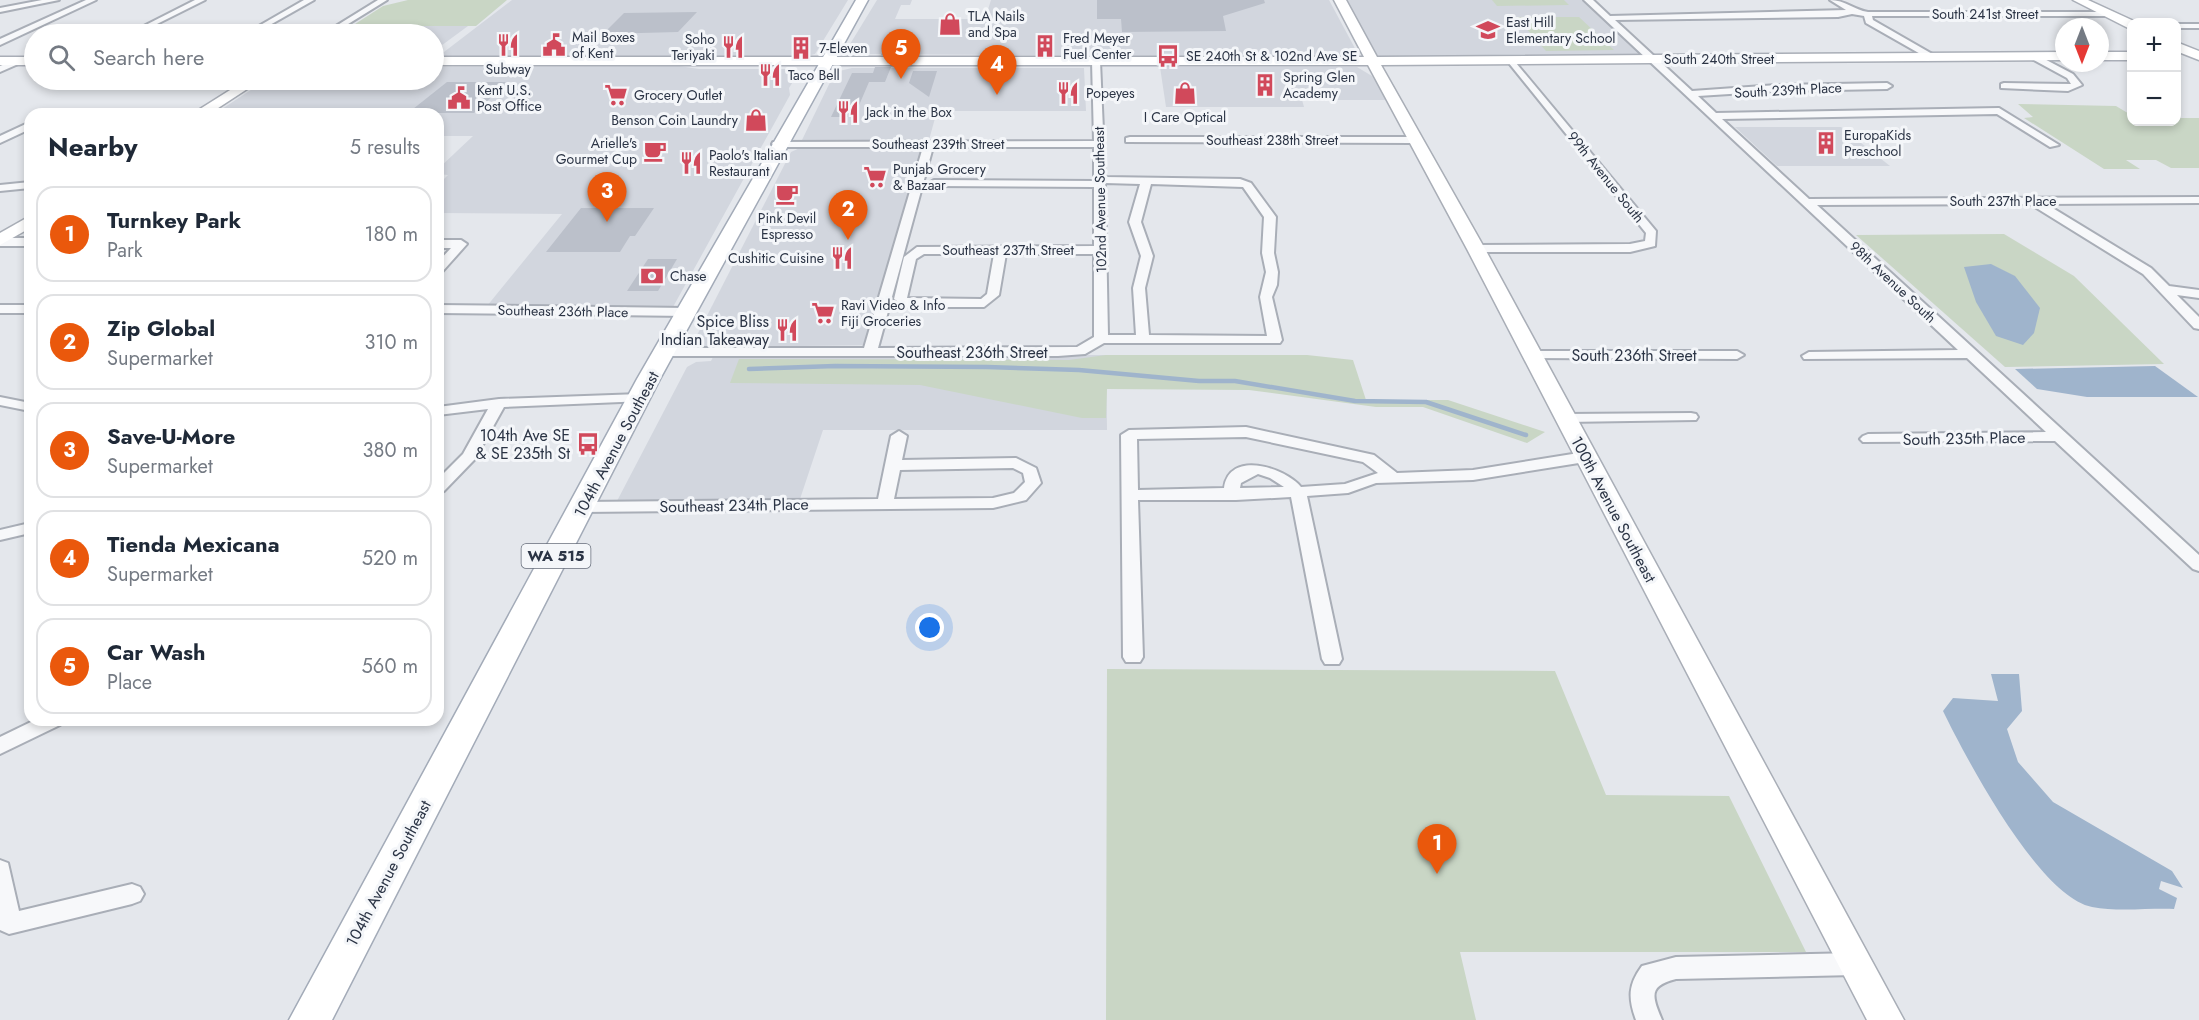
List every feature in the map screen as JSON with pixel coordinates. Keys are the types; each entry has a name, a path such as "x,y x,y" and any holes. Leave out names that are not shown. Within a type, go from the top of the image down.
{"main road":[{"name":"104th Avenue Southeast","path":"310,1020 777,144 862,0"},
{"name":"100th Avenue Southeast","path":"1340,0 1414,140 1476,249 1886,1020"},
{"path":"2079,0 2127,23"},
{"path":"2181,48 2198,56"},
{"name":"South 240th Street","path":"444,61 1373,61 2055,56"},
{"path":"2109,56 2127,56"},
{"path":"2181,56 2198,56"},
{"path":"2,64 24,61"},
{"path":"209,108 238,90"},
{"path":"0,241 24,225"}],"street":[{"path":"0,10 55,0"},
{"path":"39,24 92,0"},
{"path":"152,24 201,0"},
{"path":"267,24 310,0"},
{"path":"343,24 383,0"},
{"name":"98th Avenue South","path":"1588,0 2199,565"},
{"path":"1834,0 1860,13 1869,21 1931,57"},
{"name":"South 241st Street","path":"1607,18 1860,13 2109,14"},
{"path":"2181,26 2199,26"},
{"path":"0,42 24,31"},
{"path":"2004,86 2035,88 2077,85 2073,79 2033,56"},
{"name":"99th Avenue South","path":"1476,249 1622,248 1643,246 1651,243 1652,238 1652,233 1511,60"},
{"name":"102nd Avenue Southeast","path":"1096,61 1102,142 1101,339"},
{"name":"South 239th Place","path":"1690,94 1777,88 1887,86"},
{"path":"1714,116 1999,111 2054,145"},
{"path":"0,140 24,128"},
{"name":"Southeast 238th Street","path":"1130,141 1414,140"},
{"name":"Southeast 239th Street","path":"777,144 1102,142"},
{"path":"870,352 929,144"},
{"path":"934,183 1146,181 1135,222 1147,256 1139,288 1143,339"},
{"name":"Southeast 236th Street","path":"665,352 1080,351 1101,339 1275,340 1266,297 1272,279 1268,253 1270,217 1247,185 1240,182 1146,181"},
{"path":"0,188 24,186"},
{"name":"South 237th Place","path":"1806,202 2199,200"},
{"path":"2033,201 2147,271 2168,290 2199,325"},
{"path":"0,241 24,242"},
{"path":"444,244 461,244 444,262"},
{"name":"Southeast 237th Street","path":"1001,250 991,298 975,304 907,303 900,298 910,257 916,252 928,250 1001,250 1101,250"},
{"path":"2168,290 2199,294"},
{"path":"0,309 24,309"},
{"name":"Southeast 236th Place","path":"444,309 687,312"},
{"path":"1809,356 1970,354"},
{"name":"South 236th Street","path":"1532,355 1737,355"},
{"path":"444,410 499,402 640,398"},
{"path":"0,401 24,406"},
{"path":"444,482 469,456 499,402"},
{"path":"1566,418 1691,417"},
{"path":"1133,657 1129,435 1246,432 1368,458 1393,477"},
{"path":"885,504 899,436"},
{"name":"South 235th Place","path":"1868,440 2059,436"},
{"path":"1131,495 1298,493 1348,488 1374,478 1473,475 1585,457"},
{"name":"Southeast 234th Place","path":"582,507 1006,502 1024,495 1033,483 1030,471 1016,463 893,465"},
{"path":"1236,495 1233,481 1246,471 1256,470 1278,474 1298,493 1332,659"},
{"path":"1269,494 1302,511"},
{"path":"0,535 24,529"},
{"path":"0,746 41,726"},
{"path":"0,870 4,929 132,894"},
{"path":"1649,1020 1643,1005 1642,986 1651,974 1676,968 1855,964"}],"shaded area":[{"path":"512,0 848,0 815,54 807,56 444,56 444,52"},
{"path":"877,0 912,0 910,5 901,5 895,19 985,19 991,0 1329,0 1358,54 1337,57 848,54 847,49"},
{"name":"East Hill Elementary School","path":"1340,0 1588,0 1652,59 1373,61"},
{"path":"444,26 468,26 444,44"},
{"path":"679,66 699,69 791,69 799,72 789,88 790,95 673,307 487,306 562,214 444,213 444,179 448,175 444,175 444,163 473,136 444,136 444,108 224,108 251,90 444,90 444,67"},
{"path":"1160,67 1357,67 1372,76 1387,100 1302,100 1304,107 1166,107"},
{"path":"852,68 1084,68 1086,111 937,111 929,140 802,140 835,72"},
{"path":"1735,127 1841,127 1890,166 1777,166"},
{"path":"802,147 933,148 881,345 708,347 698,345 694,341 791,152"},
{"path":"714,355 1106,355 1107,430 823,430 799,502 617,501 687,367 696,362 711,361"}],"green space":[{"path":"408,0 507,0 476,26 355,24 383,6"},
{"path":"1492,0 1564,0 1569,5 1497,6"},
{"path":"1516,17 1579,17 1614,50 1546,51"},
{"path":"2018,104 2116,106 2127,113 2127,126 2181,126 2181,118 2199,118 2199,168 2171,168 2156,160 2126,160 2140,169 2104,169 2024,118 2033,117"},
{"path":"2004,234 2074,276 2164,364 2005,367 1856,235"},
{"path":"1106,355 1307,355 1353,360 1366,400 1448,400 1545,432 1527,443 1423,407 1376,407 1249,390 1107,389 1106,418 1082,418 920,385 730,383 739,359 1069,360"},
{"path":"1107,669 1555,671 1606,795 1729,796 1806,952 1460,952 1476,1020 1106,1020"}],"water":[{"path":"1991,264 2015,276 2040,308 2034,333 2023,345 1996,336 1976,302 1964,267"},
{"path":"2155,366 2198,397 2087,397 2037,389 2015,369"},
{"path":"1991,674 2019,674 2022,711 2007,729 2018,762 2053,802 2172,871 2183,888 2161,881 2159,889 2177,898 2174,909 2122,910 2092,907 2071,898 2050,879 2028,853 1986,791 1943,711 1953,698 1998,701"}],"building":[{"path":"1097,0 1264,0 1265,3 1223,16 1226,31 1122,32 1121,19 1097,19"},
{"path":"697,12 678,32 603,34 624,13"},
{"path":"890,36 905,36 897,55 881,55"},
{"path":"875,67 891,67 885,82 869,82 854,117 831,117 852,73 873,73"},
{"path":"913,71 937,71 929,97 909,83"},
{"name":"Kent U.S. Post Office","path":"447,82 508,82 474,113 444,113 444,108 414,108 437,90 444,90 444,84"},
{"path":"581,208 654,208 635,236 630,236 620,252 546,252"},
{"name":"Chase","path":"648,259 677,259 658,291 627,291"}],"waterway":[{"path":"749,369 835,366 987,367 1079,370 1199,381 1235,381 1355,401 1426,402 1526,435"}],"place":[{"name":"TLA Nails and Spa","path":"950,24"},
{"name":"East Hill Elementary School","path":"1488,30"},
{"name":"Subway","path":"508,45"},
{"name":"Mail Boxes of Kent","path":"554,45"},
{"name":"Fred Meyer Fuel Center","path":"1045,46"},
{"name":"Soho Teriyaki","path":"733,47"},
{"name":"7-Eleven","path":"801,48"},
{"name":"SE 240th St & 102nd Ave SE","path":"1168,56"},
{"name":"Taco Bell","path":"770,75"},
{"name":"Car Wash","path":"901,79"},
{"name":"Spring Glen Academy","path":"1265,85"},
{"name":"Popeyes","path":"1068,93"},
{"name":"I Care Optical","path":"1185,93"},
{"name":"Grocery Outlet","path":"616,95"},
{"name":"Tienda Mexicana","path":"997,95"},
{"name":"Kent U.S. Post Office","path":"459,98"},
{"name":"Jack in the Box","path":"848,112"},
{"name":"Benson Coin Laundry","path":"756,120"},
{"name":"EuropaKids Preschool","path":"1826,143"},
{"name":"Arielle's Gourmet Cup","path":"655,151"},
{"name":"Paolo's Italian Restaurant","path":"691,163"},
{"name":"Punjab Grocery & Bazaar","path":"875,177"},
{"name":"Pink Devil Espresso","path":"787,194"},
{"name":"Save-U-More","path":"607,222"},
{"name":"Zip Global","path":"848,240"},
{"name":"Cushitic Cuisine","path":"842,258"},
{"name":"Chase","path":"652,276"},
{"name":"Ravi Video & Info Fiji Groceries","path":"823,313"},
{"name":"Spice Bliss Indian Takeaway","path":"787,330"},
{"name":"104th Ave SE & SE 235th St","path":"588,444"},
{"name":"Turnkey Park","path":"1437,874"}]}
